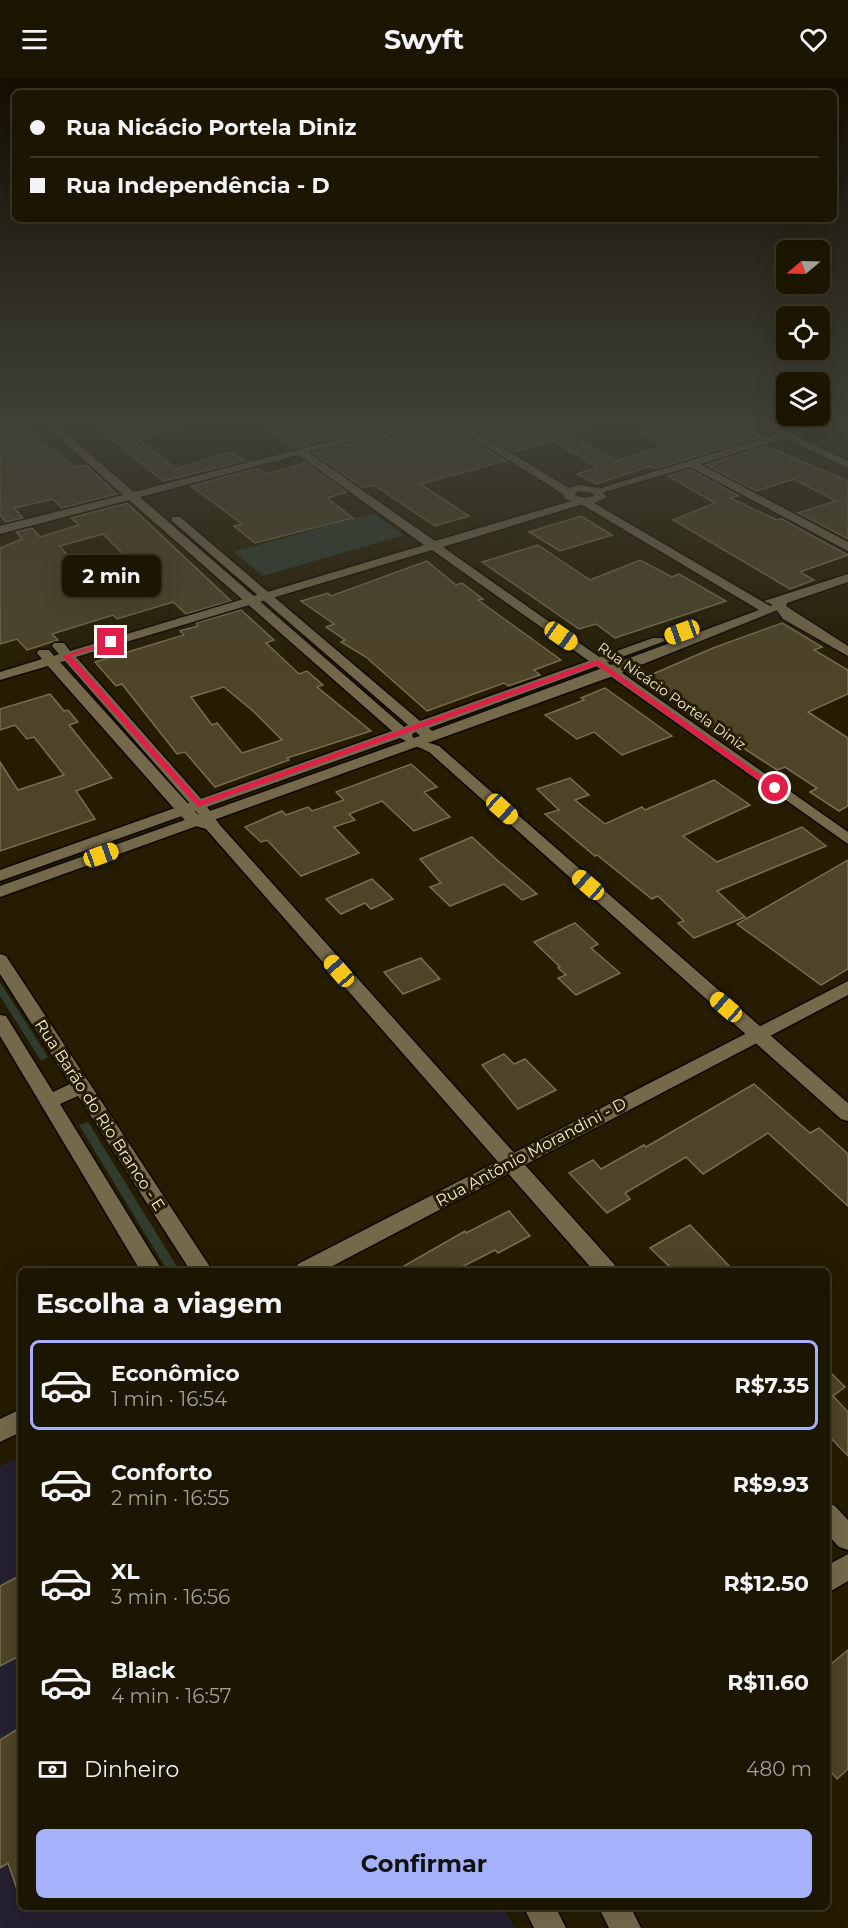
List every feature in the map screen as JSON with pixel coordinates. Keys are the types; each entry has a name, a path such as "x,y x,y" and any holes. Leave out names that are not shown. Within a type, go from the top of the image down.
{"street":[{"path":"0,530 83,508"},
{"path":"146,508 253,594 338,657 419,737 848,1114"},
{"path":"161,508 253,594 321,662 419,737"},
{"name":"Rua Nicácio Portela Diniz","path":"381,508 848,839"},
{"path":"491,523 530,508"},
{"path":"0,675 46,656 129,631 491,523 555,508"},
{"path":"594,508 774,607"},
{"path":"620,508 848,652"},
{"path":"776,508 848,547"},
{"path":"0,876 203,817 282,782 611,672 848,578"},
{"path":"419,737 598,662 774,607"},
{"path":"63,651 203,817 509,1164 604,1268"},
{"path":"0,664 46,656"},
{"path":"46,656 183,810 203,817"},
{"path":"321,662 338,657"},
{"path":"111,728 126,723"},
{"path":"0,892 183,810"},
{"name":"Rua Barão do Rio Branco - E","path":"0,960 200,1268"},
{"name":"Rua Antônio Morandini - D","path":"310,1268 848,987"},
{"name":"Rua Barão do Rio Branco - E","path":"0,1021 150,1268"},
{"path":"49,1101 82,1087"},
{"path":"0,1431 18,1422"},
{"path":"830,1518 848,1538"},
{"path":"830,1579 848,1566"},
{"path":"540,1910 551,1928"},
{"path":"615,1910 626,1928"}],"shaded area":[{"path":"18,1458 18,1910 504,1910 515,1928 0,1928 0,1467"}],"green space":[{"path":"373,513 404,535 263,576 234,552"},
{"path":"0,982 48,1057 41,1061 0,996"},
{"path":"88,1122 178,1268 166,1268 79,1125"}],"building":[{"path":"0,508 14,508 23,518 6,522 0,515"},
{"path":"107,508 133,508 231,601 186,614 173,602 117,619 113,615 52,634 58,640 27,650 17,639 0,644 0,548 22,539 16,532 32,528 40,537 79,525 71,518","holes":["103,534 128,559 81,573 60,546"]},
{"path":"221,508 340,508 353,518 255,543 234,526 242,524"},
{"path":"409,508 457,508 469,516 435,526"},
{"path":"702,508 752,508 777,520 782,519 848,555 800,572 814,580 790,589 673,520"},
{"path":"813,508 848,508 848,539 798,513"},
{"path":"581,516 612,535 560,551 529,532"},
{"path":"538,545 590,580 640,560 672,577 679,574 726,601 615,638 596,624 579,629 482,562"},
{"path":"427,561 456,585 462,583 483,599 478,600 561,660 534,670 540,675 508,686 504,683 427,711 366,657 341,642 345,640 326,627 334,624 301,601 328,593 331,596"},
{"path":"241,610 274,640 266,643 299,674 307,671 323,685 317,687 371,731 287,758 289,760 215,787 185,752 177,754 122,684 116,686 95,662 184,635 180,631 198,626 196,623","holes":["224,687 253,711 282,740 242,753 217,723 212,725 191,697"]},
{"path":"782,623 822,647 814,650 848,670 848,694 808,712 848,738 848,806 839,811 810,792 817,788 785,767 777,770 682,708 688,705 646,677 713,648"},
{"path":"605,688 672,736 622,755 594,732 577,739 545,715 584,700 581,698"},
{"path":"50,694 64,711 68,710 78,722 69,725 112,778 76,791 95,819 0,851 0,762 18,790 64,775 34,737 27,739 15,725 0,730 0,709"},
{"path":"411,764 437,787 424,792 450,817 414,831 382,801 349,814 355,820 334,827 359,853 301,876 267,840 261,842 245,827 282,811 286,815 308,807 312,811 344,800 336,792"},
{"path":"570,778 589,795 575,800 605,824 642,807 645,810 714,780 750,805 683,836 717,862 802,827 826,846 717,891 745,917 694,938 678,923 684,921 658,896 652,899 545,814 559,810 537,789"},
{"path":"472,837 537,894 522,900 504,884 450,906 430,887 441,883 420,859"},
{"path":"848,860 848,969 821,985 737,924"},
{"path":"372,879 393,899 371,909 365,903 341,914 326,899"},
{"path":"575,923 598,944 591,948 620,973 576,995 558,978 566,975 558,968 560,967 534,942"},
{"path":"421,958 440,979 403,994 384,972"},
{"path":"504,1054 514,1064 525,1059 556,1090 518,1109 482,1065"},
{"path":"754,1084 810,1133 819,1128 848,1154 848,1206 768,1133 703,1174 686,1157 625,1193 630,1199 607,1213 569,1173 593,1160 601,1169 644,1145 646,1147"},
{"path":"509,1211 530,1236 498,1253 495,1250 460,1268 400,1268 465,1231 466,1233"},
{"path":"690,1225 731,1268 671,1268 650,1248"},
{"path":"830,1372 845,1387 833,1396 848,1412 848,1456 830,1437"},
{"path":"18,1577 18,1657 0,1666 0,1586"},
{"path":"848,1650 848,1769 837,1779 830,1771 830,1665"},
{"path":"18,1729 18,1892 8,1863 0,1868 0,1740"}],"route":[{"path":"111,642 67,656 198,804 598,662 775,788"}]}
